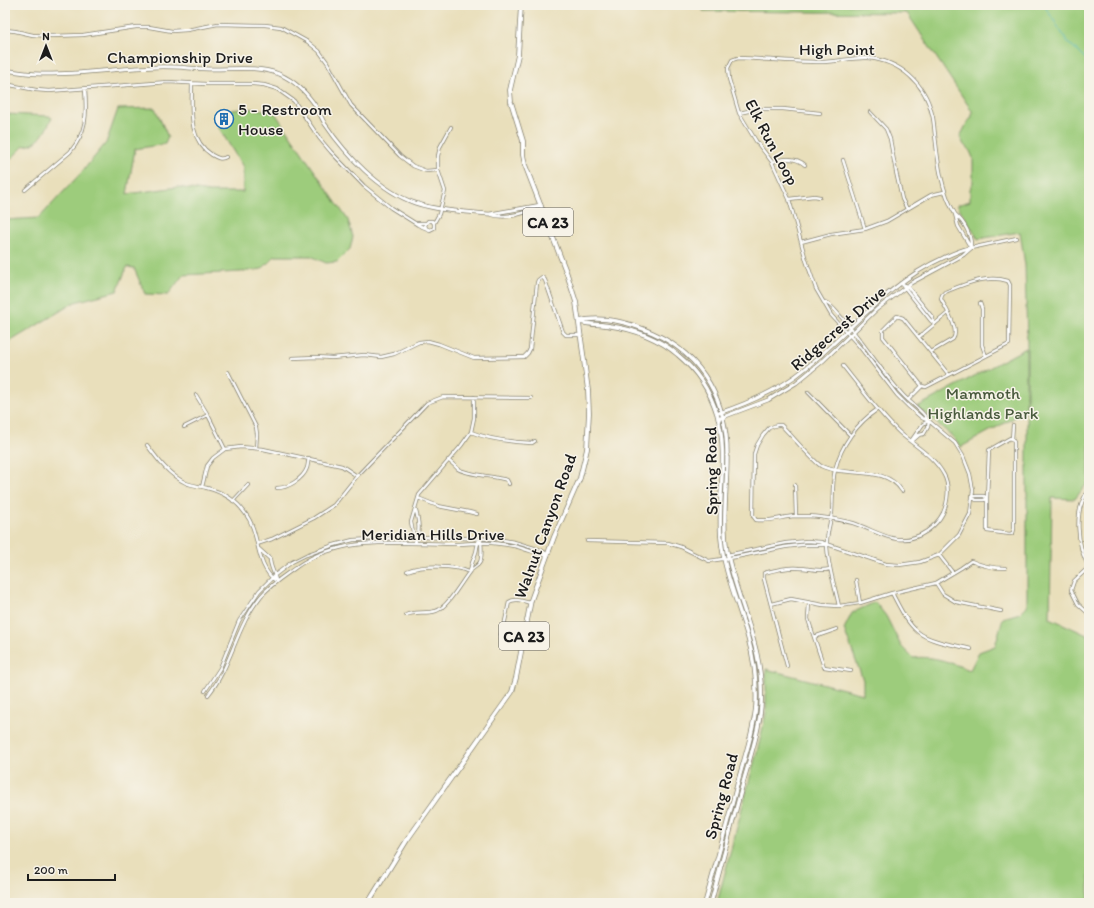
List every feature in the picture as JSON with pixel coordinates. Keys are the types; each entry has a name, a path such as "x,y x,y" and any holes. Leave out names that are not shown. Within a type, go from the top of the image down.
{"main road":[{"name":"Walnut Canyon Road","path":"368,903 412,833 512,692 530,603 563,514 575,492 586,458 589,403 579,321 572,287 526,165 523,155 522,141 510,96 510,84 518,50 521,5"},
{"name":"Spring Road","path":"579,321 592,319 624,323 647,330 670,342 690,358 706,377 722,413 727,447 725,523 728,557 756,647 760,671 761,699 757,732 711,903"},
{"name":"Spring Road","path":"579,321 587,324 615,326 642,334 662,343 678,354 692,368 705,386 717,414 722,449 720,523 724,558 753,656 756,679 756,697 752,733 705,903"}],"street":[{"path":"5,30 33,35 52,36 82,35 136,27 149,27 172,31 188,30 218,24 265,24 281,27 308,42 319,51 352,105 400,156 413,166 426,171 438,170"},
{"name":"High Point","path":"732,60 738,58 819,62 867,58 884,61 902,69 916,80 926,95 932,114 936,151 944,192 970,248"},
{"name":"Elk Run Loop","path":"587,541 668,544 682,547 709,562 728,557 793,546 827,545 844,549 886,564 899,565 920,562 939,555 959,535 970,514 973,490 970,474 963,456 955,443 929,421 922,418 897,395 859,346 831,315 825,302 816,289 789,199 772,162 756,141 739,113 729,78 728,68 732,60"},
{"name":"Championship Drive","path":"5,70 41,74 165,66 268,71 281,75 295,83 308,96 324,123 354,160 393,192 408,200 426,206 490,214 495,216 519,214 533,210 541,205"},
{"path":"5,84 36,90 60,91 168,82 264,85 277,89 286,94 301,109 320,139 364,186 391,208 418,225 431,230 438,217 445,190 438,170 438,156 440,147 451,127"},
{"path":"192,83 192,121 197,140 210,154 217,158 226,158"},
{"path":"25,190 70,152 75,146 85,124 87,109 85,89"},
{"path":"739,113 758,109 783,108 820,113"},
{"path":"870,112 886,129 890,139 902,199 907,209"},
{"path":"772,162 781,159 790,159 799,160 805,165"},
{"path":"843,160 865,228"},
{"path":"801,242 831,234 865,228 888,221 931,195 944,192"},
{"path":"789,199 814,196 820,197"},
{"name":"High Point","path":"955,214 964,224 972,240 970,248"},
{"path":"416,223 426,223 430,221 434,223"},
{"path":"958,225 962,222"},
{"path":"426,223 426,228"},
{"name":"Ridgecrest Drive","path":"717,414 750,401 776,388 805,369 901,283 930,263 961,250 1017,238"},
{"name":"Ridgecrest Drive","path":"718,419 768,400 796,383 824,360 877,309 906,287 963,254 970,248"},
{"path":"292,358 332,358 364,355 385,356 401,351 419,342 428,341 474,358 524,357 530,349 537,283 538,280 542,278 545,280 563,332 566,335 580,335"},
{"path":"908,400 922,386 926,387 1009,344 1010,285 1008,281 990,279 971,282 945,292 941,296 955,327 955,337 931,352"},
{"path":"901,283 906,287 934,323"},
{"name":"Elk Run Loop","path":"825,302 830,305 854,332 908,400 926,416 929,421"},
{"path":"980,303 982,309 982,345 986,356"},
{"path":"918,337 948,313"},
{"path":"922,386 883,337 883,330 897,316 903,318 949,375"},
{"path":"843,366 878,409 900,433 930,456 936,463 944,476 948,488 947,503 943,514 936,524 922,534 907,540 891,538 852,523 820,517 796,516 762,521 756,520 753,516 754,454 760,440 769,428 777,425 781,425 820,465 835,471 870,473 882,476 898,485 902,491"},
{"path":"228,372 256,427 256,448"},
{"path":"808,392 850,435"},
{"path":"196,395 225,449"},
{"path":"257,544 272,539 334,506 357,476 427,403 443,397 531,398"},
{"path":"415,543 411,522 420,492 461,446 471,432 474,418 474,397"},
{"path":"839,606 830,569 827,545 835,471 843,448 850,435 878,409"},
{"path":"184,427 208,415"},
{"path":"911,442 924,434 928,427 929,421"},
{"path":"911,442 923,424 929,421"},
{"path":"1012,439 1010,438 989,450 986,498 987,531 1010,534 1013,533 1013,425"},
{"path":"471,432 485,438 506,441 532,443 535,441"},
{"path":"147,445 172,475 187,484 220,492 245,513 252,525 262,562 272,578 276,581"},
{"path":"202,487 207,466 213,458 225,449 241,447 256,448 342,466 357,476"},
{"path":"277,488 281,488 294,482 302,476 307,468 309,458"},
{"path":"448,460 459,469 467,473 507,480 509,484"},
{"path":"233,502 248,485"},
{"path":"795,485 796,516"},
{"path":"1089,490 1081,504 1079,517 1082,550 1089,567 1074,581 1071,590 1078,604 1089,614"},
{"path":"972,497 976,500 984,500 986,498"},
{"path":"418,498 438,506 477,514"},
{"path":"415,508 418,518 418,537 415,543"},
{"path":"412,519 414,517 418,518"},
{"name":"Meridian Hills Drive","path":"205,691 220,668 235,630 259,591 275,575 297,560 334,545 353,540 414,537 480,538 514,542 541,550 548,555"},
{"path":"406,616 411,612 425,613 438,610 448,601 469,572 479,563 481,558 482,543 480,538"},
{"path":"469,572 472,560 476,554 477,543 480,538"},
{"name":"Meridian Hills Drive","path":"208,695 215,686 228,662 246,618 261,596 276,581 307,560 347,546 415,543 482,543 513,546 541,555 548,555"},
{"path":"259,549 270,559 276,581"},
{"path":"261,558 266,555"},
{"path":"939,555 953,573"},
{"path":"472,560 473,563 479,563"},
{"path":"771,604 792,599 809,603 839,606 860,603 892,592 936,583 971,561 979,565 992,568 1005,568"},
{"path":"407,571 422,567 453,568 469,572"},
{"path":"787,666 764,579 764,573 792,568 822,571 830,569"},
{"path":"856,580 860,603"},
{"path":"936,583 943,594 956,602 1001,611"},
{"path":"892,592 911,624 919,633 929,638 971,649"},
{"path":"500,637 509,602 512,600 517,600 530,603"},
{"path":"809,603 808,619 824,667 850,671"},
{"path":"814,637 837,629"},
{"path":"235,630 239,632"}],"green space":[{"path":"703,5 1003,5 1008,8 1005,5 1089,5 1089,481 1075,499 1052,498 1050,618 1089,636 1089,903 717,903 766,713 766,669 863,694 863,680 844,629 852,613 875,602 886,616 901,646 913,658 921,657 935,659 949,662 970,670 979,652 995,646 1003,618 1020,613 1027,606 1027,342 1025,265 1020,232 978,239 957,205 970,201 970,189 973,182 973,158 960,137 967,123 972,117 972,111 907,13 703,11"},
{"path":"155,108 168,137 165,144 135,149 127,194 178,187 209,192 243,192 243,167 219,128 221,112 248,109 268,111 275,113 348,220 353,237 350,249 337,262 326,263 311,256 275,256 262,269 241,272 183,275 168,295 145,294 134,268 127,267 117,291 75,302 11,341 5,355 5,220 39,218 81,173 106,143 118,109"},
{"path":"5,114 49,116 52,118 38,140 30,145 24,146 5,165"},
{"name":"Mammoth Highlands Park","path":"1026,348 1026,411 961,447 951,435 917,407"}],"waterway":[{"path":"1044,5 1067,41 1089,62"}],"place":[{"name":"5 - Restroom House","path":"224,119"}]}
